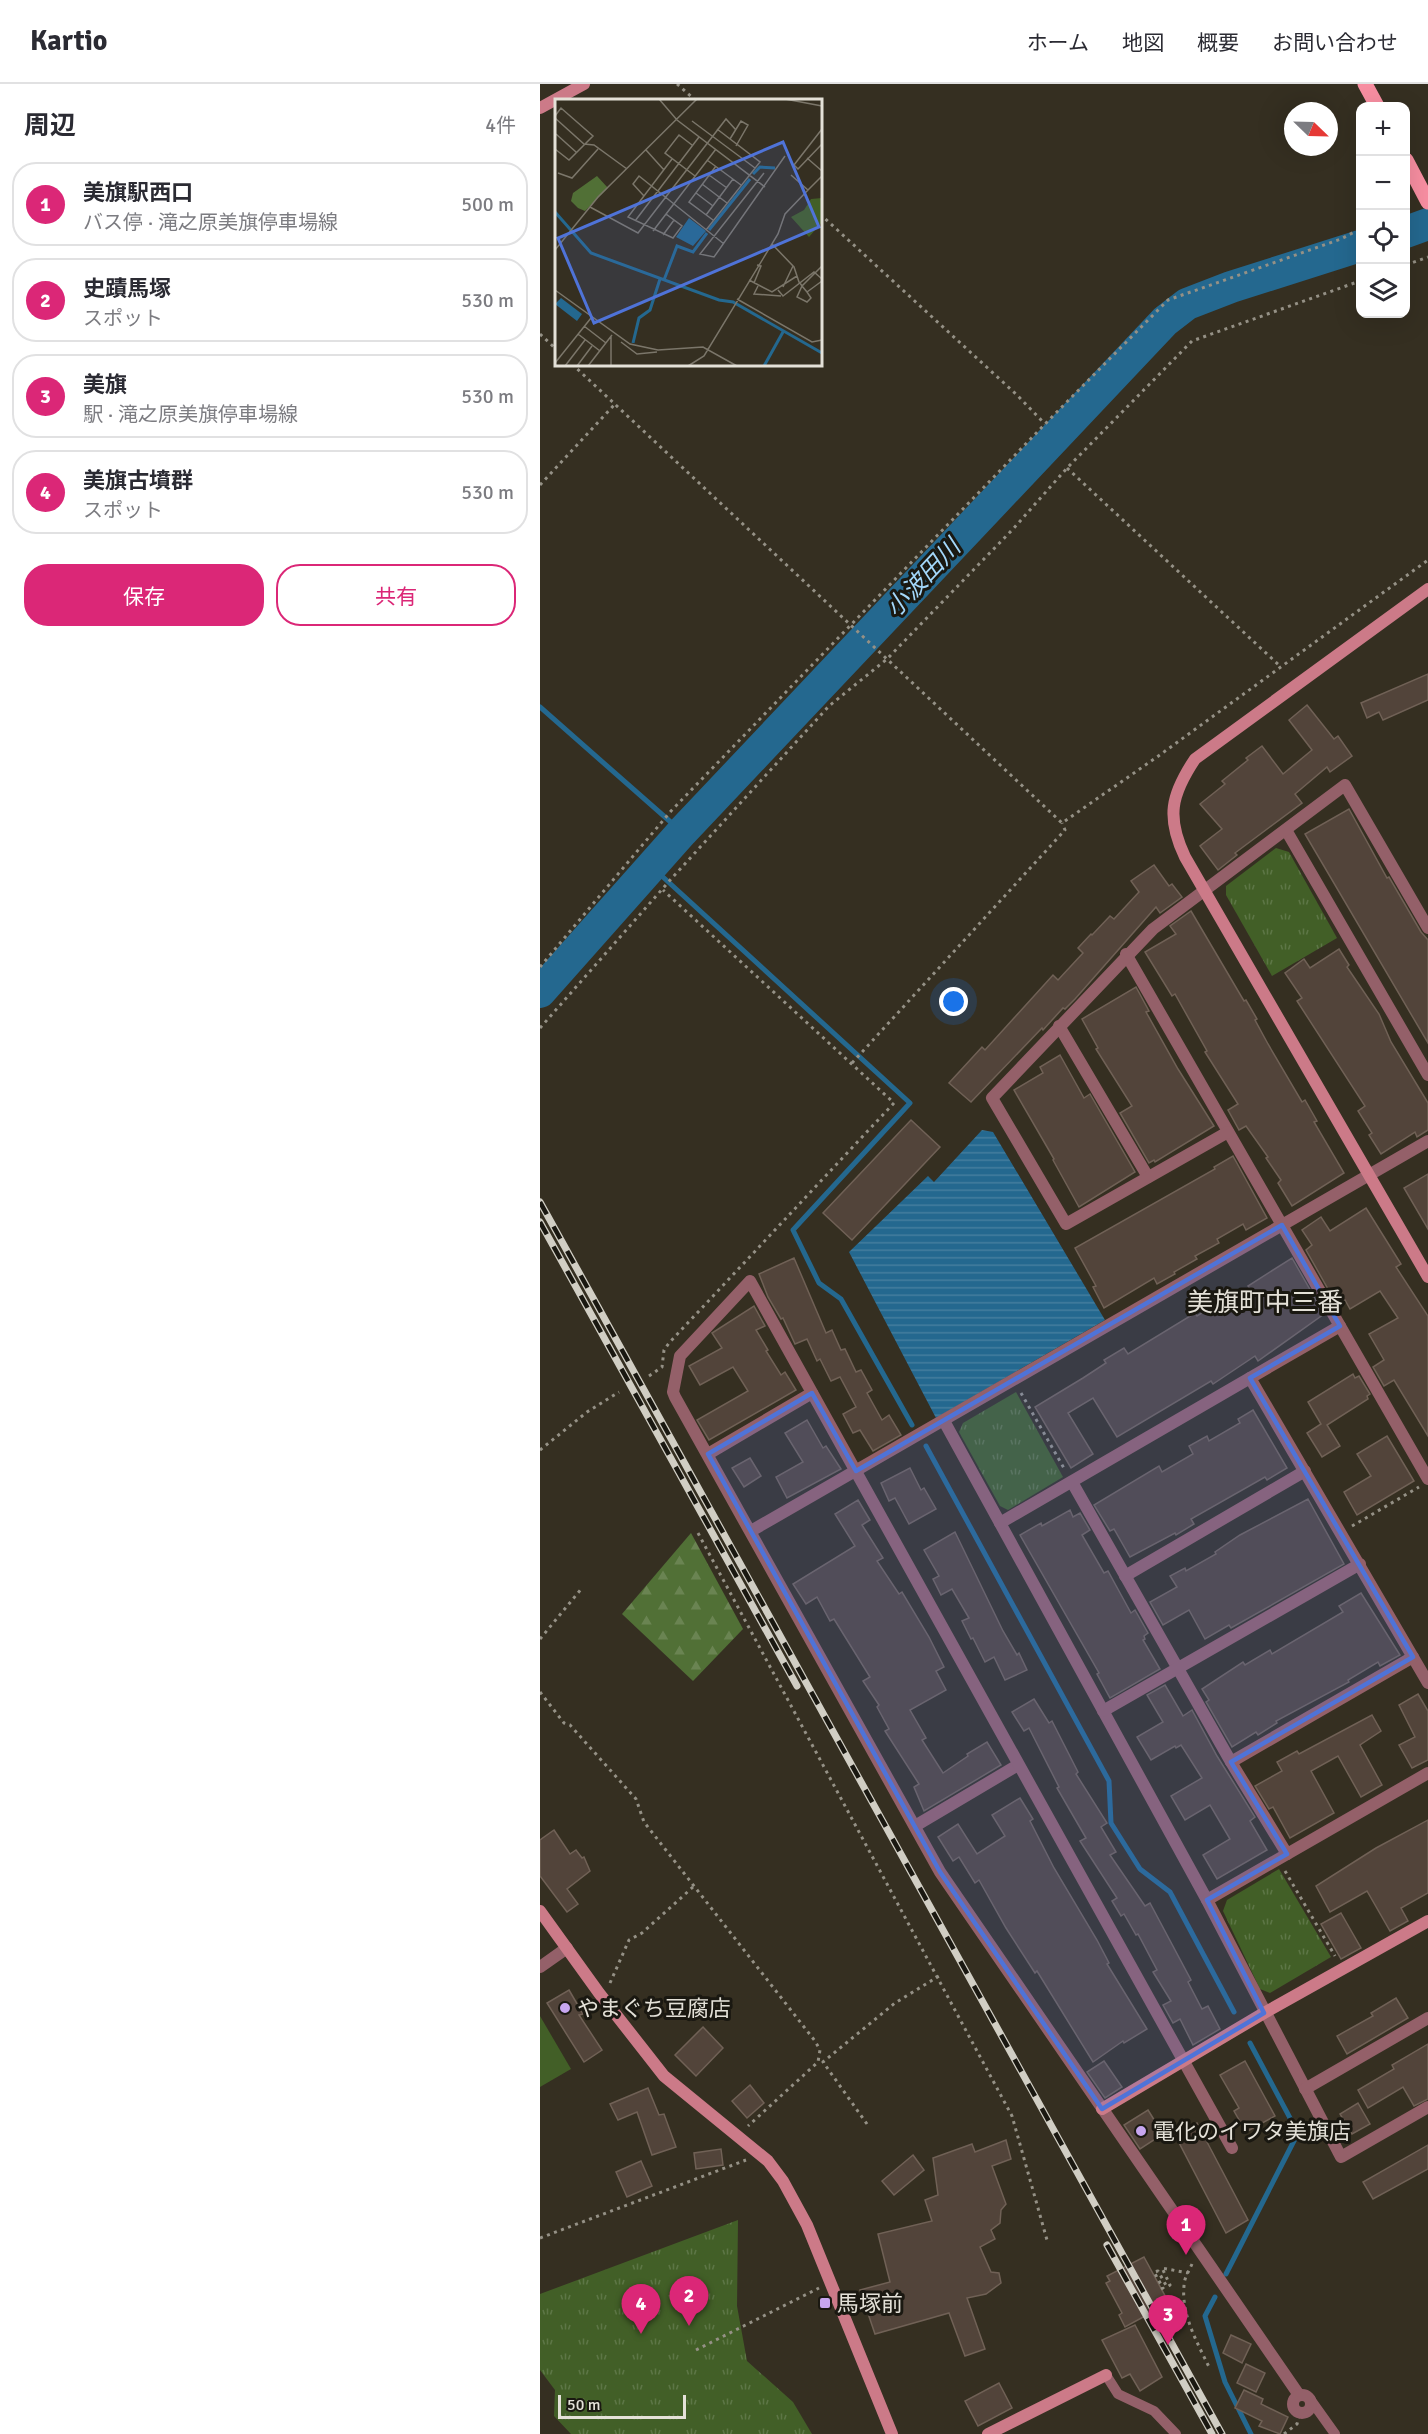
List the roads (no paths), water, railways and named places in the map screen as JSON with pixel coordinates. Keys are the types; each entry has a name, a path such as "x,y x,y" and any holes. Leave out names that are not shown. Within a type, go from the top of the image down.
{"main road":[{"path":"1365,84 1375,102"},
{"path":"1410,168 1426,198"}],"street":[{"path":"556,99 584,84"},
{"path":"540,108 555,100"},
{"path":"1428,589 1195,759 1175,794 1172,812 1178,843 1428,1277"},
{"path":"1228,1132 1066,1224 992,1098 1126,954 1153,929 1346,785 1428,927"},
{"path":"1286,830 1428,1076"},
{"path":"1126,954 1428,1480"},
{"path":"1059,1026 1148,1177"},
{"path":"751,1531 1428,1142"},
{"path":"1232,2148 750,1281 680,1356 674,1392 940,1872 1102,2109 1311,2405 1309,2410 1300,2413"},
{"path":"1000,1523 1340,1326"},
{"path":"1250,1377 1428,1683"},
{"path":"708,1454 812,1393"},
{"path":"944,1421 1207,1900 1341,2157 1428,2107"},
{"path":"1125,1576 1305,1471"},
{"path":"1072,1482 1232,1762 1282,1857"},
{"path":"1103,1711 1360,1564"},
{"path":"1232,1762 1413,1657"},
{"path":"915,1826 1018,1765"},
{"path":"1207,1900 1428,1773"},
{"path":"540,1911 599,1993 664,2076 739,2135 768,2161 783,2181 807,2225 832,2282 892,2434"},
{"path":"1102,2109 1264,2013 1428,1921"},
{"path":"540,1968 567,1948"},
{"path":"1305,2089 1428,2018"},
{"path":"988,2434 1106,2375"}],"lane":[{"path":"1106,2375 1118,2394 1154,2410 1176,2434"},
{"path":"1304,2397 1335,2434"}],"water":[{"path":"982,1130 993,1132 1105,1320 936,1418 849,1252 928,1176 934,1182"}],"waterway":[{"name":"小波田川","path":"1410,231 1428,224"},
{"name":"小波田川","path":"540,992 682,832 1165,321 1187,304 1231,287 1356,247"},
{"path":"540,707 682,832"},
{"path":"652,867 910,1103 793,1230 819,1283 841,1299 912,1425"},
{"path":"926,1446 1109,1781 1111,1823 1140,1869 1170,1892 1234,2012"},
{"path":"1226,2274 1298,2133 1250,2043"},
{"path":"1215,2297 1205,2316 1225,2382 1251,2434"}],"railway":[{"path":"540,1202 1222,2434"},
{"path":"540,1222 797,1686"},
{"path":"1107,2245 1212,2434"}],"place":[{"name":"やまぐち豆腐店","path":"565,2008"},
{"name":"電化のイワタ美旗店","path":"1141,2131"},
{"name":"美旗駅西口","path":"1186,2255"},
{"name":"馬塚前","path":"825,2303"},
{"name":"史蹟馬塚","path":"689,2326"},
{"name":"美旗古墳群","path":"641,2334"},
{"name":"美旗","path":"1168,2345"}],"district":[{"name":"美旗町中三番","path":"1265,1303"}]}
